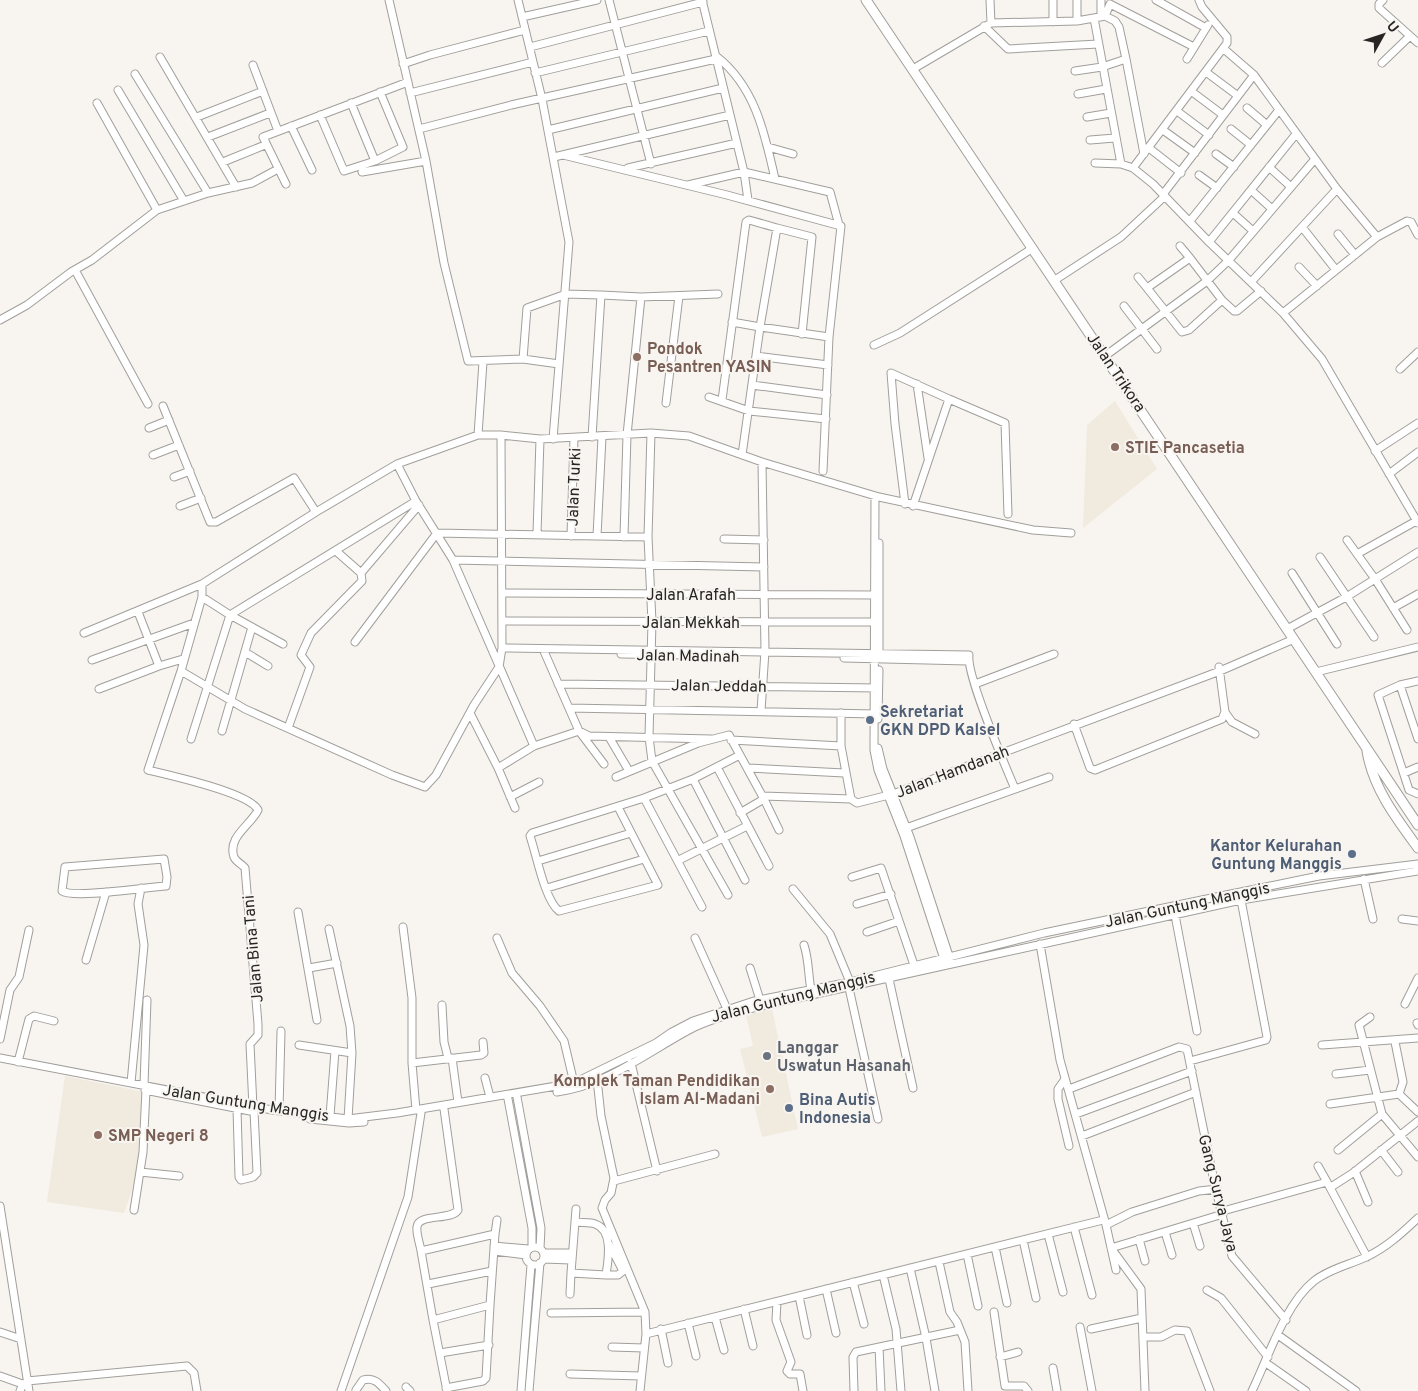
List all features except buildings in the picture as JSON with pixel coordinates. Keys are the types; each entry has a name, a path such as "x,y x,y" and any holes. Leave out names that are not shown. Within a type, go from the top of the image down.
{"main road":[{"name":"Jalan Trikora","path":"866,0 1418,824"},
{"name":"Jalan Trikora","path":"1366,746 1370,772 1389,806 1418,848"},
{"path":"1370,772 1374,768 1380,767"}],"street":[{"path":"389,0 426,161 442,254 468,362 523,359 558,364"},
{"path":"518,0 542,99 569,242 553,439"},
{"path":"522,17 597,0"},
{"path":"609,0 651,164"},
{"path":"990,0 988,24 1008,49 1098,44"},
{"path":"1053,0 1053,22"},
{"path":"1077,0 1077,21"},
{"path":"1101,0 1098,44 1121,164"},
{"path":"1156,0 1206,28"},
{"path":"1133,168 1224,49 1228,40 1199,0"},
{"path":"1383,0 1379,4 1379,8 1418,43"},
{"path":"530,46 702,1 744,172 748,200"},
{"path":"1100,17 1110,4 1194,47"},
{"path":"912,69 988,24 1077,21 1100,17 1112,19 1119,25 1146,151 1181,172"},
{"path":"1187,58 1211,18"},
{"path":"403,64 525,30"},
{"path":"535,73 710,31"},
{"path":"1382,63 1410,36"},
{"path":"1224,49 1254,76 1337,189 1377,237"},
{"path":"160,56 236,187"},
{"path":"419,129 511,105 630,80 716,57"},
{"path":"716,57 724,63 739,81 758,113 775,179"},
{"path":"1075,71 1102,67 1126,59"},
{"path":"410,93 533,62"},
{"path":"253,66 278,131"},
{"path":"1206,72 1238,96"},
{"path":"135,74 208,193"},
{"path":"1055,280 1121,237 1165,194 1254,76"},
{"path":"286,184 265,145 263,137 408,82"},
{"path":"548,130 723,88"},
{"path":"1078,94 1106,89"},
{"path":"118,90 184,201"},
{"path":"197,117 263,91"},
{"path":"1191,91 1223,115"},
{"path":"320,115 344,171 375,161 403,148 380,92"},
{"path":"97,102 157,210"},
{"path":"351,103 375,161"},
{"path":"1247,108 1267,125"},
{"path":"1190,221 1279,110"},
{"path":"1177,111 1209,135"},
{"path":"208,137 270,113"},
{"path":"1087,117 1111,113"},
{"path":"554,157 730,114"},
{"path":"291,126 312,170"},
{"path":"1163,130 1195,153"},
{"path":"1231,130 1251,145"},
{"path":"1209,242 1296,134"},
{"path":"1090,140 1115,138"},
{"path":"624,168 651,164 737,143"},
{"path":"223,162 265,145"},
{"path":"768,147 792,154"},
{"path":"1216,154 1234,167"},
{"path":"563,155 624,168 839,225"},
{"path":"1105,356 1207,281 1229,260 1315,159"},
{"path":"362,172 426,161"},
{"path":"1095,163 1121,164 1133,168 1165,194 1209,242 1261,290 1318,353 1417,522 1357,554"},
{"path":"1269,167 1291,187"},
{"path":"0,320 27,305 75,270 104,252 157,210 208,193 252,183 278,170"},
{"path":"686,185 744,172 830,192 839,225 842,227 829,337 823,471"},
{"path":"1199,175 1217,188"},
{"path":"1252,281 1337,189"},
{"path":"1251,190 1272,209"},
{"path":"1232,213 1253,231"},
{"path":"722,400 746,222 749,220 812,237 802,334"},
{"path":"1283,313 1377,237 1406,221 1411,222 1418,235"},
{"path":"1302,227 1336,270"},
{"path":"742,455 760,327 777,228"},
{"path":"1338,234 1355,254"},
{"path":"1180,246 1222,300 1234,311 1261,290"},
{"path":"874,345 900,333 1033,248"},
{"path":"1147,288 1190,258"},
{"path":"1298,267 1317,286"},
{"path":"75,270 148,404"},
{"path":"1138,277 1180,331 1186,332 1222,300"},
{"path":"523,359 527,308 566,294 641,297 718,294"},
{"path":"592,437 601,295"},
{"path":"666,402 679,296"},
{"path":"624,536 627,435 641,297"},
{"path":"1124,306 1157,349"},
{"path":"732,322 829,337"},
{"path":"1400,369 1418,352"},
{"path":"756,356 828,365"},
{"path":"478,436 483,362"},
{"path":"905,504 891,373 1005,423 1008,514"},
{"path":"752,384 827,396"},
{"path":"917,384 928,461"},
{"path":"709,397 749,411 826,419"},
{"path":"913,506 949,399"},
{"path":"163,406 210,522 216,522 294,478 316,512"},
{"path":"149,428 169,420"},
{"path":"1375,451 1418,424"},
{"path":"651,433 648,537 652,622 649,737 652,761 728,895"},
{"path":"84,633 202,584 316,512 397,464 478,436 501,435 553,439 651,433 689,436 762,462 877,497 1034,530 1071,533"},
{"path":"202,584 202,596 181,671 231,701 392,775 425,787 436,774 470,713 499,667 502,650 503,593 501,435"},
{"path":"597,536 602,437"},
{"name":"Jalan Turki","path":"571,536 574,438"},
{"path":"536,534 540,439"},
{"path":"153,455 179,446"},
{"path":"1389,474 1418,452"},
{"path":"761,711 765,654 762,462"},
{"path":"397,464 418,503 453,560 534,746"},
{"path":"174,477 190,471"},
{"path":"877,497 876,714 874,750 878,770 904,836 948,961"},
{"path":"180,506 201,498"},
{"path":"190,739 230,615 418,503"},
{"path":"361,572 418,503"},
{"path":"437,534 648,537"},
{"path":"355,642 437,534"},
{"path":"724,539 764,540"},
{"path":"1347,540 1375,578 1407,630"},
{"path":"288,728 310,667 301,655 302,650 311,633 362,581 361,572 336,551"},
{"name":"Jalan Hamdanah","path":"1000,750 1074,724 1219,668 1290,634 1318,612 1348,596 1418,552"},
{"path":"1320,557 1374,637"},
{"path":"453,560 764,567"},
{"path":"1292,572 1337,644"},
{"name":"Jalan Arafah","path":"503,593 877,595"},
{"path":"1393,608 1418,594"},
{"path":"202,596 230,615 283,644"},
{"path":"138,612 159,666"},
{"name":"Jalan Mekkah","path":"502,621 877,622"},
{"path":"92,660 194,623"},
{"path":"222,731 252,627"},
{"path":"1316,672 1418,647"},
{"name":"Jalan Madinah","path":"502,650 969,658 975,684"},
{"path":"544,651 579,731 604,764"},
{"path":"245,652 268,666"},
{"path":"1015,789 975,684 1054,654"},
{"path":"99,689 183,659"},
{"path":"1219,668 1225,712 1232,722 1255,734"},
{"name":"Jalan Hamdanah","path":"764,798 851,799 857,803 888,794 1219,668"},
{"name":"Jalan Bina Tani","path":"181,671 148,770 227,791 253,803 258,808 258,813 236,838 233,846 235,859 245,868 258,1024 258,1035 250,1044 253,1109"},
{"path":"1418,681 1400,685 1378,695 1409,790 1418,794"},
{"name":"Jalan Jeddah","path":"558,684 876,688"},
{"path":"1400,685 1418,739"},
{"path":"569,708 876,714"},
{"path":"1074,724 1090,768 1095,770 1222,719 1225,712"},
{"path":"470,713 498,768 515,808"},
{"path":"841,713 841,746 844,773 851,799"},
{"path":"498,768 534,746 579,731 589,736 711,739"},
{"path":"616,777 652,761 727,735 748,768 779,830"},
{"path":"609,737 629,771"},
{"path":"731,740 841,746"},
{"path":"618,807 658,885 563,911 555,908 530,836 532,833 618,807 668,789 693,779 740,755"},
{"path":"716,767 769,866"},
{"path":"1404,772 1418,767"},
{"path":"748,768 844,773"},
{"path":"906,828 1049,777"},
{"path":"693,779 745,880"},
{"path":"510,797 539,782"},
{"path":"888,794 906,828 948,961"},
{"path":"644,798 679,860 702,907"},
{"path":"740,813 764,798"},
{"path":"679,860 747,826"},
{"path":"538,861 631,833"},
{"path":"547,888 644,859"},
{"path":"164,860 167,885 140,888 106,892 64,893 61,886 65,867 164,860"},
{"name":"Jalan Guntung Manggis","path":"0,1062 253,1109 349,1124 458,1102 574,1083 656,1043 676,1029 727,1009 760,1000 888,978 1044,934 1319,876 1418,864"},
{"path":"852,877 880,868 891,894 914,965"},
{"name":"Jalan Guntung Manggis","path":"0,1058 131,1083 145,1088 237,1109 279,1110 348,1118 444,1109 566,1091 631,1063 691,1029 735,1012 849,985 914,965 948,961 1040,944 1241,900 1418,870"},
{"path":"1364,879 1373,919"},
{"path":"131,1083 144,944 138,904 140,888"},
{"path":"793,889 830,934 849,985 878,1119"},
{"path":"86,960 106,892"},
{"path":"857,904 891,894"},
{"path":"1190,1061 1266,1040 1267,1037 1241,900"},
{"path":"298,912 317,1020"},
{"path":"1175,915 1197,1030"},
{"path":"1402,919 1418,921"},
{"path":"867,932 899,921"},
{"path":"1097,924 1099,932"},
{"path":"341,1391 400,1217 406,1207 419,1111 412,1063 412,998 403,927"},
{"path":"329,929 350,1026 352,1053 348,1118"},
{"path":"0,1039 10,990 19,977 29,930"},
{"path":"497,938 512,973 540,1006 564,1041 574,1083"},
{"path":"695,938 727,1009"},
{"path":"1040,944 1065,1079 1082,1136 1116,1270"},
{"path":"804,945 809,959 807,966 811,990"},
{"path":"309,968 336,963"},
{"path":"750,968 760,1000"},
{"path":"888,978 913,1088"},
{"path":"1405,1004 1418,978"},
{"path":"134,1210 140,1172 145,1088 147,1000"},
{"path":"442,1006 444,1042 450,1058 458,1102"},
{"path":"18,1062 29,1019 34,1016 54,1021"},
{"path":"1370,1017 1360,1025 1382,1114 1418,1157"},
{"path":"279,1110 281,1031"},
{"path":"1322,1045 1395,1042 1418,1038"},
{"path":"412,1063 483,1054 483,1042"},
{"path":"1395,1042 1403,1082 1400,1094"},
{"path":"299,1045 352,1053"},
{"name":"Gang Surya Jaya","path":"1069,1089 1179,1047 1187,1049 1232,1256 1286,1320"},
{"path":"330,1116 335,1051"},
{"path":"631,1063 657,1171"},
{"path":"1336,1074 1370,1070"},
{"path":"1076,1114 1192,1071"},
{"path":"486,1078 490,1097"},
{"path":"597,1079 601,1116 614,1182 611,1193 602,1208 645,1312 646,1334 640,1391"},
{"path":"1065,1079 1058,1089 1058,1099 1069,1146"},
{"path":"1082,1136 1196,1092"},
{"path":"1330,1104 1400,1094"},
{"path":"1400,1094 1418,1112"},
{"path":"517,1097 540,1228 536,1253 529,1391"},
{"path":"508,1099 536,1253 531,1264 521,1391"},
{"path":"237,1109 239,1177 241,1180 253,1177 257,1173 253,1109"},
{"path":"444,1109 458,1210 452,1214 423,1220 418,1224 417,1228 446,1389 485,1380 497,1220"},
{"path":"1338,1150 1382,1114"},
{"path":"1111,1248 1223,1213 1329,1185 1355,1171 1418,1120"},
{"path":"1381,1150 1398,1172"},
{"path":"614,1182 715,1154"},
{"path":"1318,1166 1367,1257"},
{"path":"1355,1171 1368,1202"},
{"path":"140,1172 179,1176"},
{"path":"646,1334 994,1247 1074,1228 1105,1223 1132,1212 1198,1191 1217,1189"},
{"path":"0,1206 21,1339 26,1386"},
{"path":"570,1294 576,1209"},
{"path":"1252,1391 1278,1335 1306,1288 1327,1272 1367,1257 1392,1242 1418,1218"},
{"path":"572,1273 618,1275 624,1271 602,1228 596,1224 575,1222"},
{"path":"1193,1223 1200,1246"},
{"path":"1074,1228 1092,1295"},
{"path":"1165,1232 1172,1254"},
{"path":"421,1251 495,1234"},
{"path":"1048,1234 1063,1292"},
{"path":"1023,1240 1036,1298"},
{"path":"1139,1240 1145,1261"},
{"path":"606,1275 609,1244"},
{"path":"994,1247 1007,1303"},
{"path":"1111,1248 1141,1288 1145,1391"},
{"path":"494,1249 572,1256"},
{"path":"967,1254 978,1306"},
{"path":"939,1262 950,1312 965,1342 968,1391"},
{"path":"910,1268 926,1338 935,1391"},
{"path":"428,1284 492,1271"},
{"path":"883,1274 898,1344 901,1391"},
{"path":"853,1282 864,1324"},
{"path":"826,1289 836,1333"},
{"path":"1207,1290 1221,1298 1267,1360 1306,1391"},
{"path":"799,1296 807,1335"},
{"path":"777,1302 776,1320 791,1362 787,1370 790,1374 800,1374 803,1391"},
{"path":"433,1320 490,1305"},
{"path":"744,1310 752,1346"},
{"path":"551,1313 645,1312"},
{"path":"994,1312 1005,1386 1024,1386 1028,1391"},
{"path":"715,1317 724,1350"},
{"path":"1091,1329 1142,1318"},
{"path":"688,1323 696,1356"},
{"path":"1080,1327 1092,1391"},
{"path":"661,1329 668,1362"},
{"path":"854,1391 854,1353 960,1330"},
{"path":"1143,1337 1161,1337 1175,1330 1187,1331 1210,1391"},
{"path":"0,1332 21,1339"},
{"path":"1278,1335 1356,1391"},
{"path":"440,1353 489,1345"},
{"path":"879,1347 881,1391"},
{"path":"612,1348 644,1348"},
{"path":"1000,1357 1018,1352"},
{"path":"0,1376 26,1386 187,1366 194,1373 197,1391"},
{"path":"1053,1368 1057,1391"},
{"path":"570,1374 641,1376"},
{"path":"346,1378 356,1391 362,1380 370,1378 379,1382 386,1391"}],"shaded area":[{"name":"STIE Pancasetia","path":"1115,401 1157,469 1083,528 1087,425"},
{"name":"Komplek Taman Pendidikan Islam Al-Madani","path":"772,1009 798,1129 762,1137 740,1049 753,1046 746,1015"},
{"name":"SMP Negeri 8","path":"65,1076 144,1092 136,1178 124,1213 47,1202"}],"place":[{"name":"Pondok Pesantren YASIN","path":"637,357"},
{"name":"STIE Pancasetia","path":"1115,447"},
{"name":"Sekretariat GKN DPD Kalsel","path":"870,720"},
{"name":"Kantor Kelurahan Guntung Manggis","path":"1352,854"},
{"name":"Langgar Uswatun Hasanah","path":"767,1056"},
{"name":"Komplek Taman Pendidikan Islam Al-Madani","path":"770,1089"},
{"name":"Bina Autis Indonesia","path":"789,1108"},
{"name":"SMP Negeri 8","path":"98,1135"}]}
